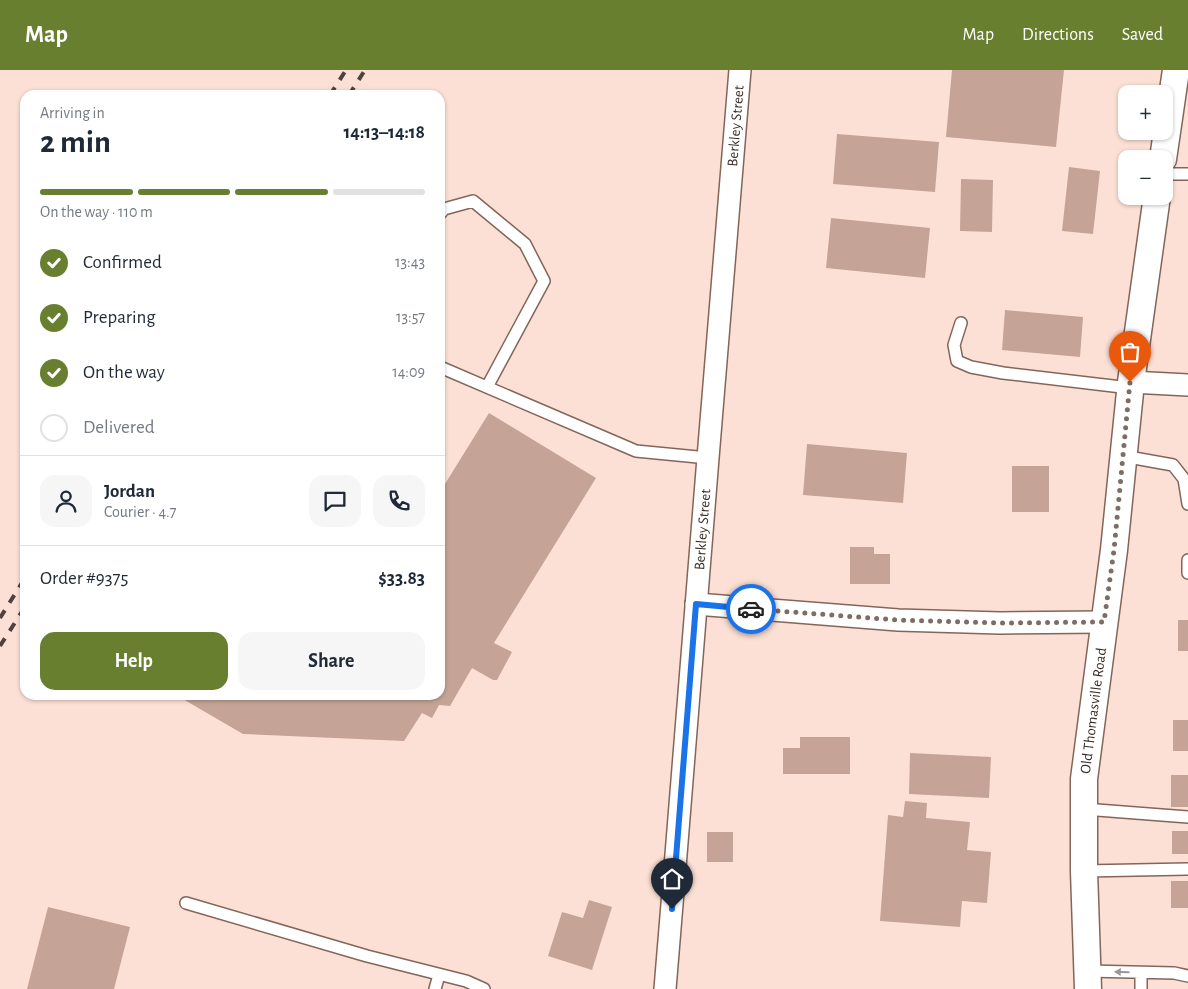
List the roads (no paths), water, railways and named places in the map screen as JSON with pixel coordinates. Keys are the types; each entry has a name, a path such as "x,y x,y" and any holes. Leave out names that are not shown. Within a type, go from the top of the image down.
{"street":[{"name":"Berkley Street","path":"665,989 740,70"},
{"path":"1164,150 1176,70"},
{"name":"Old Thomasville Road","path":"1088,980 1084,871 1084,779 1114,550 1130,385 1156,205"},
{"path":"1130,385 1188,385"},
{"path":"696,604 898,620 1000,623 1104,622"}],"lane":[{"path":"1173,174 1188,174"},
{"path":"445,209 473,201 525,244 544,281 487,387"},
{"path":"961,323 954,345 957,362 971,367 1003,373 1130,385"},
{"path":"445,369 636,451 708,458"},
{"path":"1123,456 1173,464 1184,479 1188,504"},
{"path":"1188,560 1188,574"},
{"path":"1084,808 1188,817"},
{"path":"1084,871 1188,870"},
{"path":"186,902 367,956 466,982 484,989"},
{"path":"1141,973 1141,989"},
{"path":"1088,980 1141,973 1174,973 1188,976"},
{"path":"435,989 440,975"}],"railway":[{"path":"333,90 346,70"},
{"path":"352,90 365,70"},
{"path":"0,618 20,586"},
{"path":"0,646 20,615"}]}
